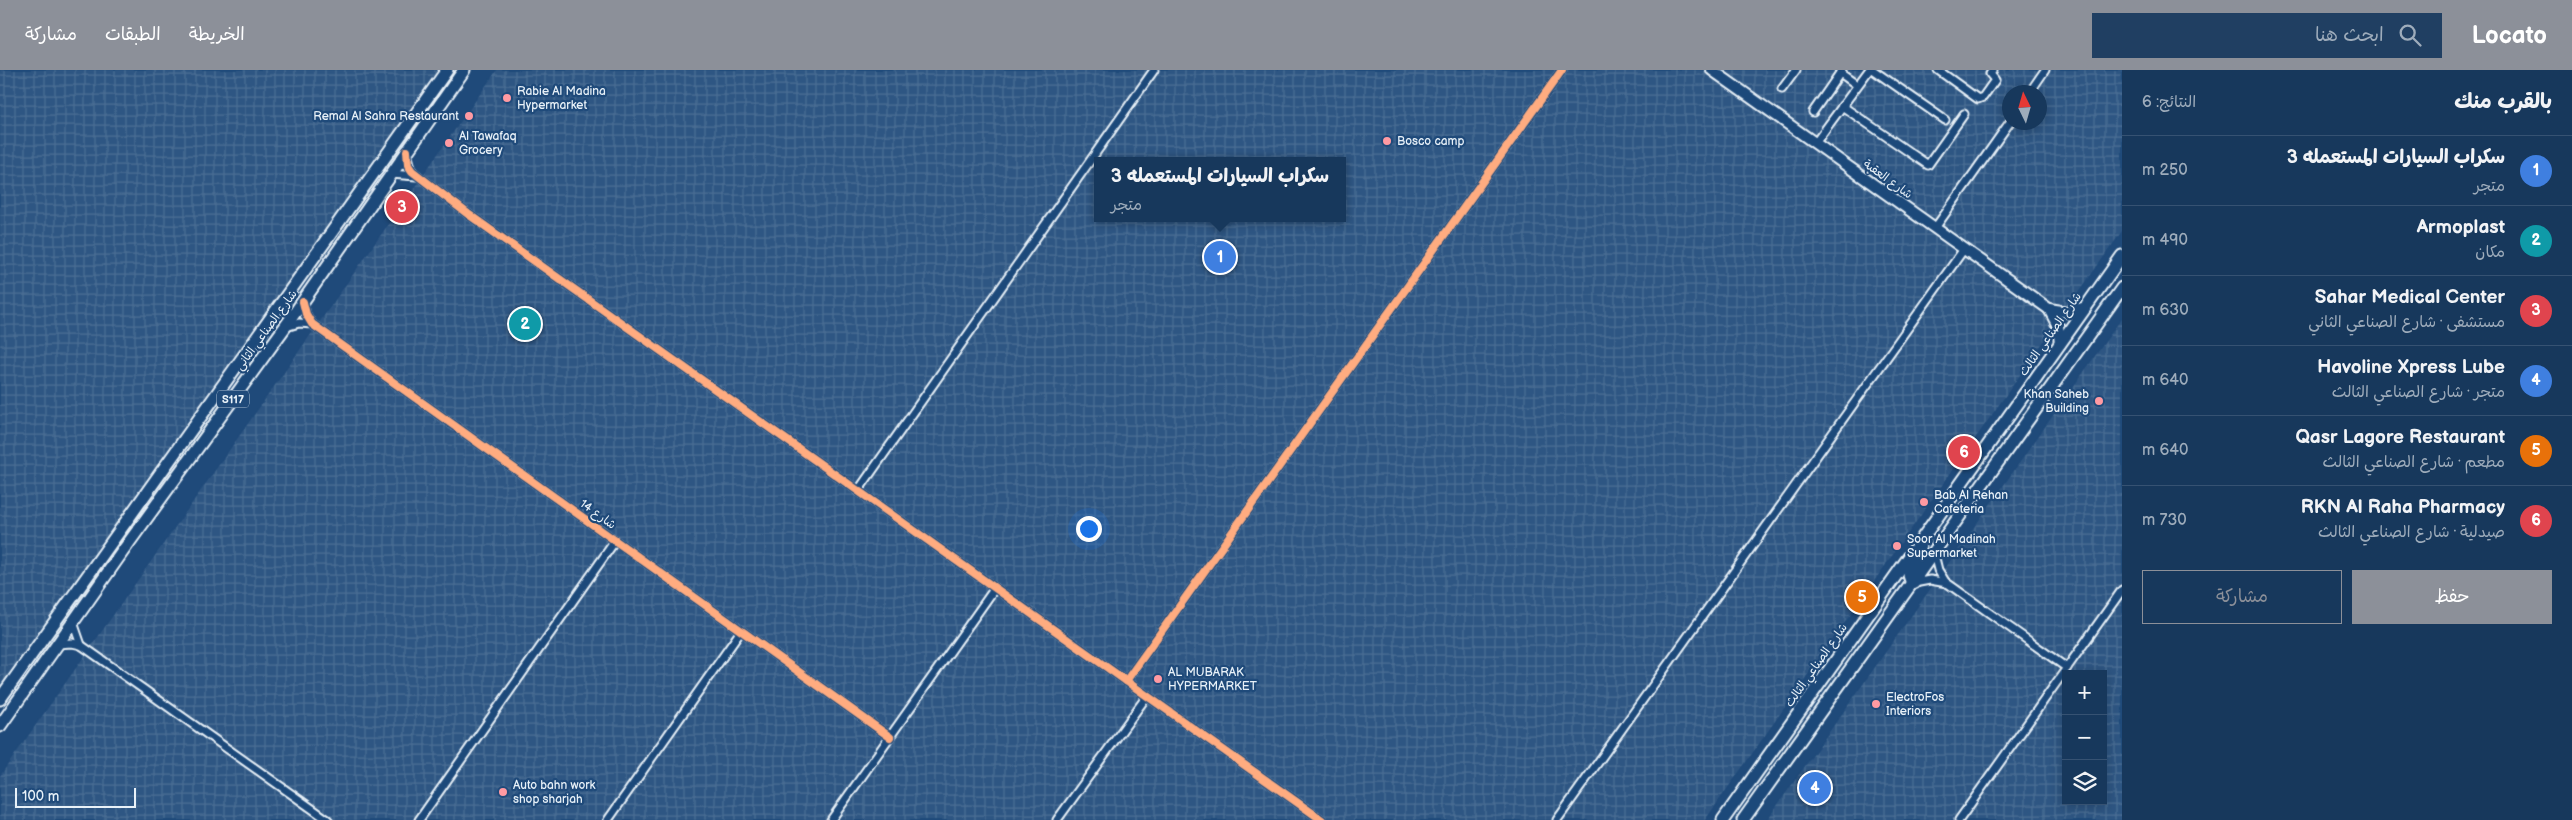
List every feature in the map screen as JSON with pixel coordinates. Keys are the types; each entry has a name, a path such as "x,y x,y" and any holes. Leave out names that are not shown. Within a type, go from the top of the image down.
{"main road":[{"name":"شارع الصناعي الثاني","path":"0,698 448,70"},
{"name":"شارع الصناعي الثاني","path":"0,726 56,644 303,302 464,70"},
{"name":"شارع الصناعي الثالث","path":"1723,820 2122,256"},
{"path":"1743,820 1914,583 2122,288"},
{"path":"1914,583 1910,581 1908,575 1919,558 1920,543"},
{"path":"1848,674 1851,660 1866,635 1860,627"}],"street":[{"path":"858,491 1154,70"},
{"path":"1126,680 1562,70"},
{"name":"شارع العقبة","path":"1712,70 2050,309"},
{"path":"1782,89 1796,70"},
{"path":"1816,142 1869,70"},
{"path":"1873,70 1945,120"},
{"path":"1938,70 1978,99 1983,97 1995,80 1990,74 1993,70"},
{"path":"2035,85 2045,70"},
{"path":"1813,112 1841,72 1858,85"},
{"path":"1842,106 1928,165 1964,114"},
{"path":"1935,228 2004,130"},
{"path":"407,151 408,165 416,176 1322,820"},
{"path":"391,174 416,176"},
{"path":"1557,820 1964,249"},
{"path":"303,302 306,314 312,324"},
{"path":"2050,309 2068,312 2086,307"},
{"path":"2050,309 2058,326 2060,344"},
{"path":"285,327 298,323 312,324"},
{"name":"شارع 14","path":"312,324 890,737"},
{"path":"420,820 615,541"},
{"path":"1934,554 1938,570 1947,583 2067,668"},
{"path":"1914,583 1930,580 1947,583"},
{"path":"831,820 995,588"},
{"path":"1959,820 2122,590"},
{"path":"73,621 82,645"},
{"path":"608,820 741,631"},
{"path":"56,644 72,643 82,645 328,820"},
{"path":"1057,820 1147,696"}],"shaded area":[{"path":"0,70 443,70 0,697"},
{"path":"497,70 2122,70 2122,231 1705,820 0,820 0,776"},
{"path":"2122,318 2122,820 1767,820"}],"cycle path":[{"path":"1126,681 1562,70"},
{"path":"407,151 408,165 412,171 468,214 1322,820"},
{"path":"303,302 306,314 312,324 890,737"}],"place":[{"name":"Rabie Al Madina Hypermarket","path":"507,98"},
{"name":"Remal Al Sahra Restaurant","path":"469,116"},
{"name":"Bosco camp","path":"1387,141"},
{"name":"Al Tawafaq Grocery","path":"449,143"},
{"name":"Sahar Medical Center","path":"402,207"},
{"name":"سكراب السيارات المستعمله 3","path":"1220,257"},
{"name":"Armoplast","path":"525,324"},
{"name":"Khan Saheb Building","path":"2099,401"},
{"name":"RKN Al Raha Pharmacy","path":"1964,452"},
{"name":"Bab Al Rehan Cafeteria","path":"1924,502"},
{"name":"Soor Al Madinah Supermarket","path":"1897,546"},
{"name":"Qasr Lagore Restaurant","path":"1862,597"},
{"name":"AL MUBARAK HYPERMARKET","path":"1158,679"},
{"name":"ElectroFos Interiors","path":"1876,704"},
{"name":"Havoline Xpress Lube","path":"1815,788"},
{"name":"Auto bahn work shop sharjah","path":"503,792"}]}
